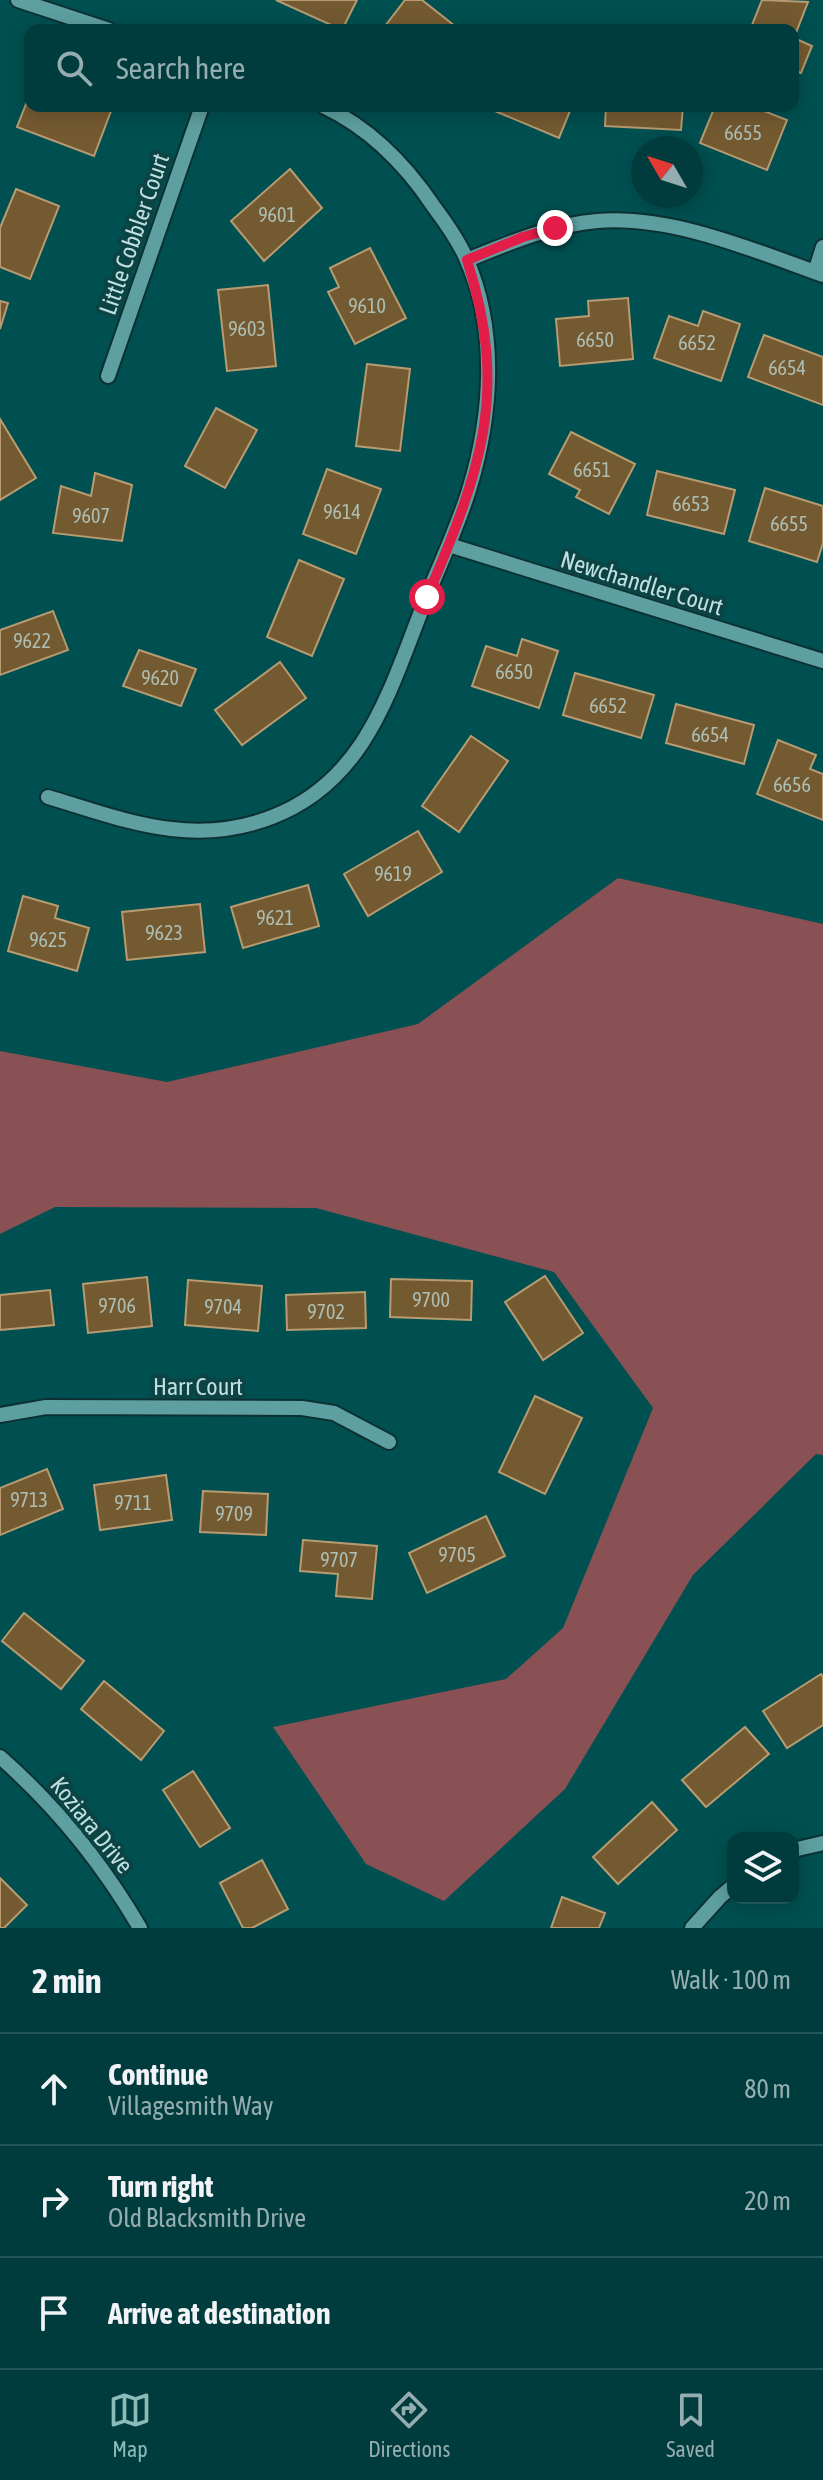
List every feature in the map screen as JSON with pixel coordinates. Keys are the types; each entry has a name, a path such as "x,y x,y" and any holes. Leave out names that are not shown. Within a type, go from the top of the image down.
{"street":[{"path":"18,0 91,24"},
{"name":"Little Cobbler Court","path":"108,376 200,112"},
{"path":"48,797 146,826 192,832 252,824 276,816 303,801 339,773 356,754 384,706 469,492 482,444 488,398 487,347 479,296 456,238 414,177 367,133 333,112"},
{"path":"467,260 523,237 596,221 631,220 688,230 819,274 823,247"},
{"name":"Newchandler Court","path":"449,545 823,661"},
{"name":"Harr Court","path":"0,1415 46,1407 302,1408 334,1413 389,1442"},
{"name":"Koziara Drive","path":"0,1757 47,1802 91,1851 140,1928"},
{"path":"799,1849 823,1843"},
{"path":"692,1928 727,1891"}],"shaded area":[{"path":"618,878 823,924 823,1455 816,1454 693,1575 565,1789 444,1901 366,1864 273,1727 506,1679 563,1628 653,1408 554,1272 316,1208 55,1207 0,1234 0,1051 167,1082 418,1024"}],"building":[{"path":"276,0 357,0 345,24 329,24"},
{"path":"405,0 422,0 452,24 387,24"},
{"path":"762,0 808,2 799,25 752,24"},
{"path":"799,40 812,46 799,72"},
{"path":"24,109 24,112 111,112 94,156 17,127"},
{"path":"497,112 570,112 559,138"},
{"path":"606,112 682,112 681,130 605,126"},
{"path":"713,112 766,112 787,120 767,170 703,144 703,136"},
{"path":"290,169 322,208 264,261 231,221"},
{"path":"16,189 59,206 30,279 0,267 0,228"},
{"path":"370,248 406,318 355,344 328,292 339,287 330,268"},
{"path":"268,285 276,366 227,371 218,290"},
{"path":"628,298 633,359 560,366 556,319 589,316 588,301"},
{"path":"0,301 8,303 0,329"},
{"path":"703,311 740,324 721,381 654,358 669,316 698,326"},
{"path":"764,335 823,357 823,405 748,377"},
{"path":"367,364 410,369 400,451 356,446"},
{"path":"216,408 257,430 225,488 185,466"},
{"path":"0,419 36,478 0,500"},
{"path":"571,432 635,464 609,514 576,497 580,490 549,474"},
{"path":"327,469 381,489 356,554 303,534"},
{"path":"657,471 735,490 724,534 647,515"},
{"path":"95,473 132,485 122,541 53,533 61,486 91,496"},
{"path":"765,488 823,506 823,543 817,562 749,541"},
{"path":"299,560 344,579 312,656 267,637"},
{"path":"53,611 68,650 0,675 0,630"},
{"path":"522,639 558,651 539,708 472,686 486,646 517,656"},
{"path":"139,650 196,669 181,706 123,686"},
{"path":"280,662 306,698 242,745 215,710"},
{"path":"575,673 654,695 641,738 563,715"},
{"path":"676,704 754,725 744,764 666,743"},
{"path":"471,736 508,761 459,832 422,806"},
{"path":"778,740 816,755 810,769 823,774 823,820 757,794"},
{"path":"418,831 442,872 368,916 344,874"},
{"path":"308,885 319,926 243,948 231,907"},
{"path":"23,896 58,906 55,918 89,928 77,971 8,951"},
{"path":"200,904 205,952 127,960 122,912"},
{"path":"545,1276 583,1333 543,1360 505,1302"},
{"path":"147,1277 152,1326 88,1333 83,1284"},
{"path":"391,1279 472,1281 471,1320 390,1317"},
{"path":"188,1280 262,1286 258,1331 185,1325"},
{"path":"50,1290 54,1325 0,1330 0,1295"},
{"path":"365,1292 366,1328 287,1330 286,1295"},
{"path":"535,1396 582,1418 545,1494 499,1472"},
{"path":"47,1469 63,1509 0,1535 0,1488"},
{"path":"166,1475 172,1520 100,1530 94,1485"},
{"path":"203,1491 268,1494 266,1535 200,1532"},
{"path":"486,1516 505,1556 427,1593 409,1553"},
{"path":"303,1540 377,1546 372,1599 336,1596 338,1574 300,1571"},
{"path":"24,1613 84,1661 61,1689 2,1641"},
{"path":"821,1674 823,1725 787,1748 763,1711"},
{"path":"104,1681 164,1731 141,1760 81,1709"},
{"path":"745,1727 769,1754 706,1807 682,1780"},
{"path":"193,1771 230,1828 200,1847 163,1790"},
{"path":"652,1802 677,1830 618,1884 593,1857"},
{"path":"262,1860 288,1909 252,1928 243,1928 220,1883"},
{"path":"0,1878 27,1905 4,1928 0,1928"},
{"path":"562,1897 605,1913 599,1928 551,1928"}],"route":[{"path":"427,597 469,492 482,444 488,398 487,347 479,296 467,260 523,237 555,228"}]}
